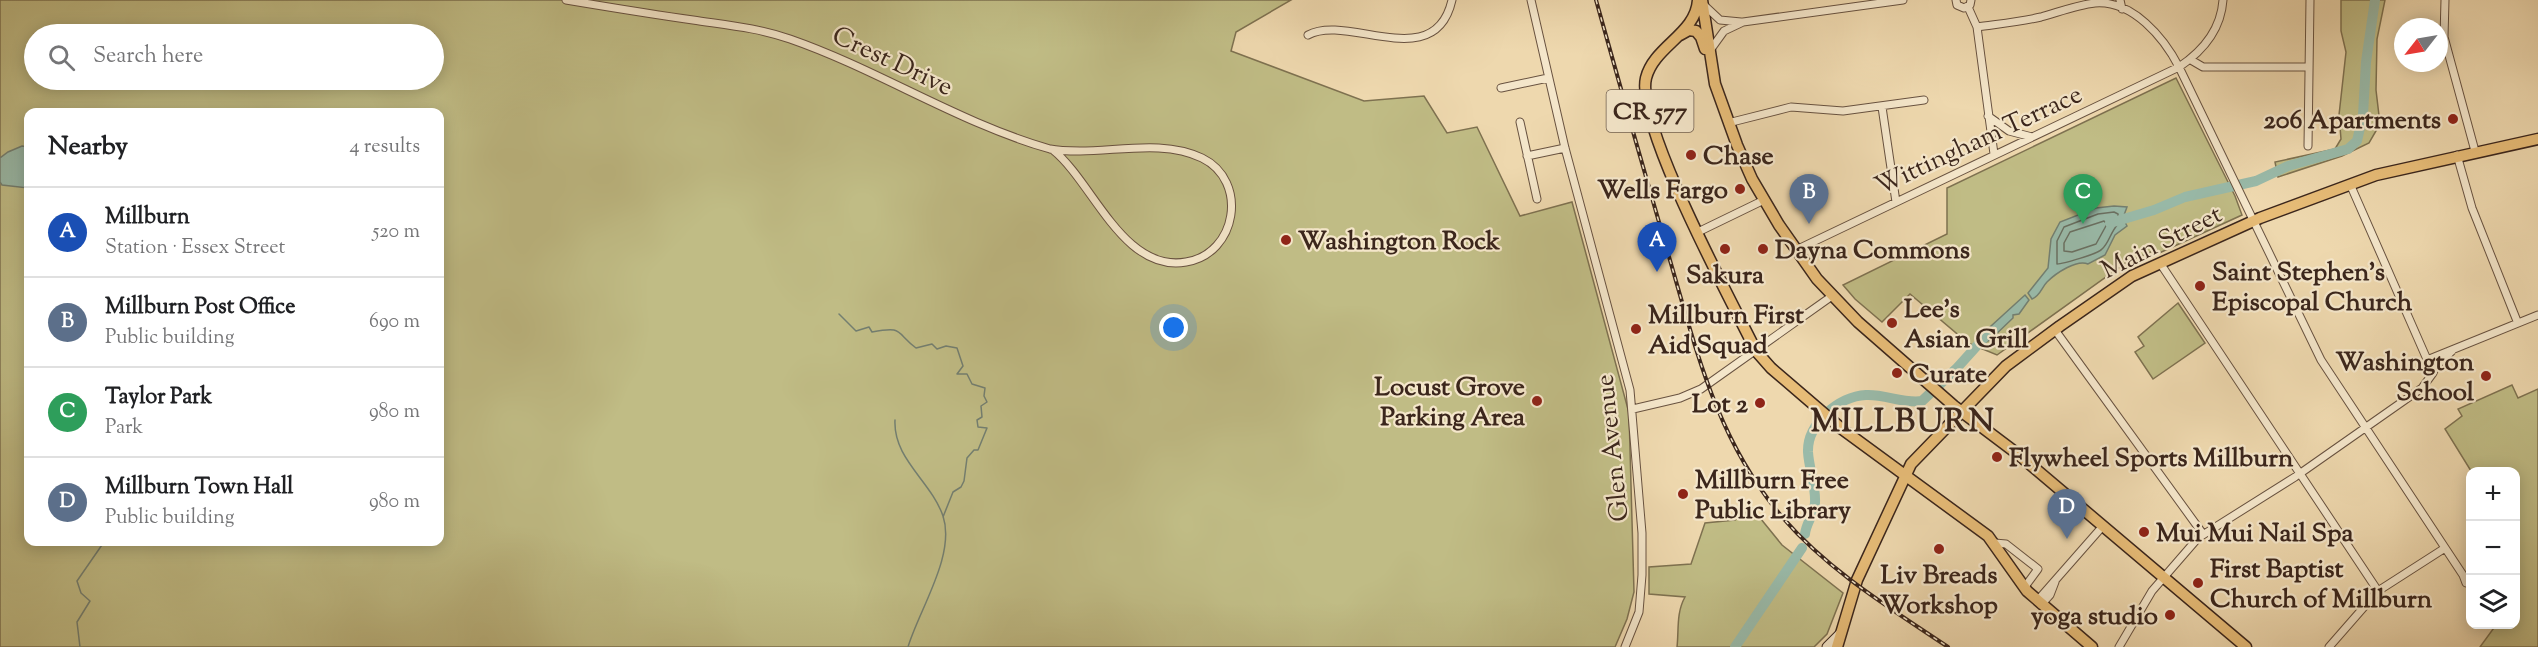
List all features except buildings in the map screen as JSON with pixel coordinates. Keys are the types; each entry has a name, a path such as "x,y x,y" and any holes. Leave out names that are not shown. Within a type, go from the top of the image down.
{"main road":[{"name":"CR 577","path":"1701,1 1680,35 1650,68 1646,82 1646,99 1668,168 1756,351 1771,368 1821,411 1905,474"},
{"name":"CR 577","path":"1701,1 1711,49 1715,84 1728,123 1752,179 1764,200 1796,250 1832,296 1960,411"},
{"path":"1680,35 1689,30 1699,32 1715,84"},
{"name":"Main Street","path":"1837,647 1857,580 1905,474 1960,411 2006,366 2055,330 2132,276 2253,221 2376,175 2538,138"},
{"path":"1960,411 2019,455 2245,647"},
{"path":"1905,474 1953,508 1995,543 2024,588 2092,647"},
{"path":"1827,647 1840,634"}],"street":[{"name":"Crest Drive","path":"566,0 768,31 817,48 988,126 1053,150"},
{"path":"1308,35 1322,31 1402,39 1416,38 1429,33 1440,24 1452,0"},
{"name":"Glen Avenue","path":"1531,0 1565,148 1622,356 1633,409 1642,533 1641,597 1634,628 1625,647"},
{"path":"1701,1 1710,13 1720,20 1743,22 1903,0"},
{"path":"1955,0 1961,8 1970,3 1977,27 1994,154"},
{"path":"2120,0 2122,9"},
{"path":"2223,0 2219,25 2191,60 2203,67 2309,67"},
{"path":"2308,146 2310,0"},
{"path":"2445,0 2444,37 2475,151"},
{"path":"1977,27 2030,19 2095,1 2122,9 2142,21 2161,38 2179,67 2321,360 2466,583"},
{"path":"1711,49 1724,30 1743,22"},
{"name":"Wittingham Terrace","path":"1796,250 2191,60"},
{"path":"1501,88 1548,78"},
{"path":"1728,123 1791,107 1843,111 1924,100"},
{"path":"1882,107 1896,202"},
{"path":"1988,116 2008,131 2032,137"},
{"path":"1520,122 1538,199"},
{"path":"1166,148 1193,154 1216,168 1231,193 1232,210 1224,238 1216,247 1191,261 1180,263 1162,261 1146,254 1127,240 1104,213 1066,160 1053,150 1166,148"},
{"path":"1527,156 1565,148"},
{"path":"2457,155 2472,208 2517,321"},
{"path":"2350,184 2433,373"},
{"path":"1698,232 1764,200"},
{"path":"2160,263 2378,591"},
{"path":"1633,409 1695,392 1832,296"},
{"path":"2427,360 2517,321 2538,315"},
{"path":"2055,330 2204,534"},
{"path":"2119,647 2152,591 2204,534 2300,473 2421,388 2436,366 2454,350"},
{"path":"2039,603 2102,527"},
{"path":"1995,543 2006,544 2038,569 2024,588"},
{"path":"2329,647 2378,591 2445,548"}],"shaded area":[{"path":"0,0 1291,0 1236,32 1231,51 1364,101 1424,96 1447,133 1477,127 1520,216 1572,202 1629,413 1634,592 1627,619 1615,647 0,647"},
{"path":"2341,0 2385,0 2377,39 2376,90 2380,124 2369,143 2342,156 2278,177 2275,162 2335,149 2341,139 2339,115 2346,52 2341,31"},
{"path":"2176,78 2235,196 2242,215 2155,255 2153,251 2127,262 1997,355 1968,343 1910,294 1882,322 1855,299 1843,285 1947,234 1947,188"},
{"path":"2178,303 2205,343 2153,379 2135,352 2144,346 2138,337"},
{"path":"2512,385 2518,398 2538,389 2538,647 2480,647 2493,629 2520,629 2520,467 2469,467 2445,429 2462,416 2458,409"},
{"path":"1752,508 1782,545 1843,593 1827,634 1814,647 1677,647 1679,615 1685,597 1649,594 1649,567 1691,564 1705,523 1735,520"}],"water":[{"path":"24,146 24,188 2,185 0,182 0,158 8,152"},
{"path":"2127,207 2123,218 2127,226 2115,235 2105,255 2088,264 2078,263 2061,271 2047,282 2032,299 2028,293 2048,268 2051,239 2060,222 2096,208"},
{"path":"2025,295 2029,300 2019,314 2013,315 2013,318 1990,340 1975,348 1979,337"}],"waterway":[{"path":"2110,223 2154,210 2185,197 2256,181 2288,166 2348,149 2357,141 2363,115 2366,62 2375,0"},
{"path":"839,314 856,331 869,327 872,332 894,330 916,348 932,344 937,349 946,346 957,348 963,366 957,374 967,374 972,384 985,388 984,396 987,402 981,406 982,417 977,420 978,427 987,428 978,450 974,450 967,458 964,481 961,487 953,492 943,517"},
{"path":"1805,534 1815,503 1808,452 1809,442 1813,431 1826,413 1845,400 1866,395 1922,401 1984,338"},
{"path":"895,420 900,447 937,503 946,531 941,565 908,647"},
{"path":"80,647 77,622 90,601 81,593 77,581 101,546"},
{"path":"1735,647 1802,548"}],"railway":[{"path":"1596,0 1699,357 1710,391 1740,456 1760,488 1783,518 1820,555 1861,588 1948,647"}],"place":[{"name":"206 Apartments","path":"2453,119"},
{"name":"Chase","path":"1691,155"},
{"name":"Wells Fargo","path":"1740,189"},
{"name":"Millburn Post Office","path":"1809,224"},
{"name":"Taylor Park","path":"2083,224"},
{"name":"Washington Rock","path":"1286,240"},
{"name":"Sakura","path":"1725,249"},
{"name":"Dayna Commons","path":"1763,249"},
{"name":"Millburn","path":"1657,272"},
{"name":"Saint Stephen's Episcopal Church","path":"2200,286"},
{"name":"Lee's Asian Grill","path":"1892,323"},
{"name":"Millburn First Aid Squad","path":"1636,329"},
{"name":"Curate","path":"1897,373"},
{"name":"Washington School","path":"2486,376"},
{"name":"Locust Grove Parking Area","path":"1537,401"},
{"name":"Lot 2","path":"1760,403"},
{"name":"Flywheel Sports Millburn","path":"1997,457"},
{"name":"Millburn Free Public Library","path":"1683,494"},
{"name":"Mui Mui Nail Spa","path":"2144,532"},
{"name":"Millburn Town Hall","path":"2067,539"},
{"name":"Liv Breads Workshop","path":"1939,549"},
{"name":"First Baptist Church of Millburn","path":"2198,583"},
{"name":"yoga studio","path":"2170,615"}],"district":[{"name":"MILLBURN","path":"1903,420"}]}
